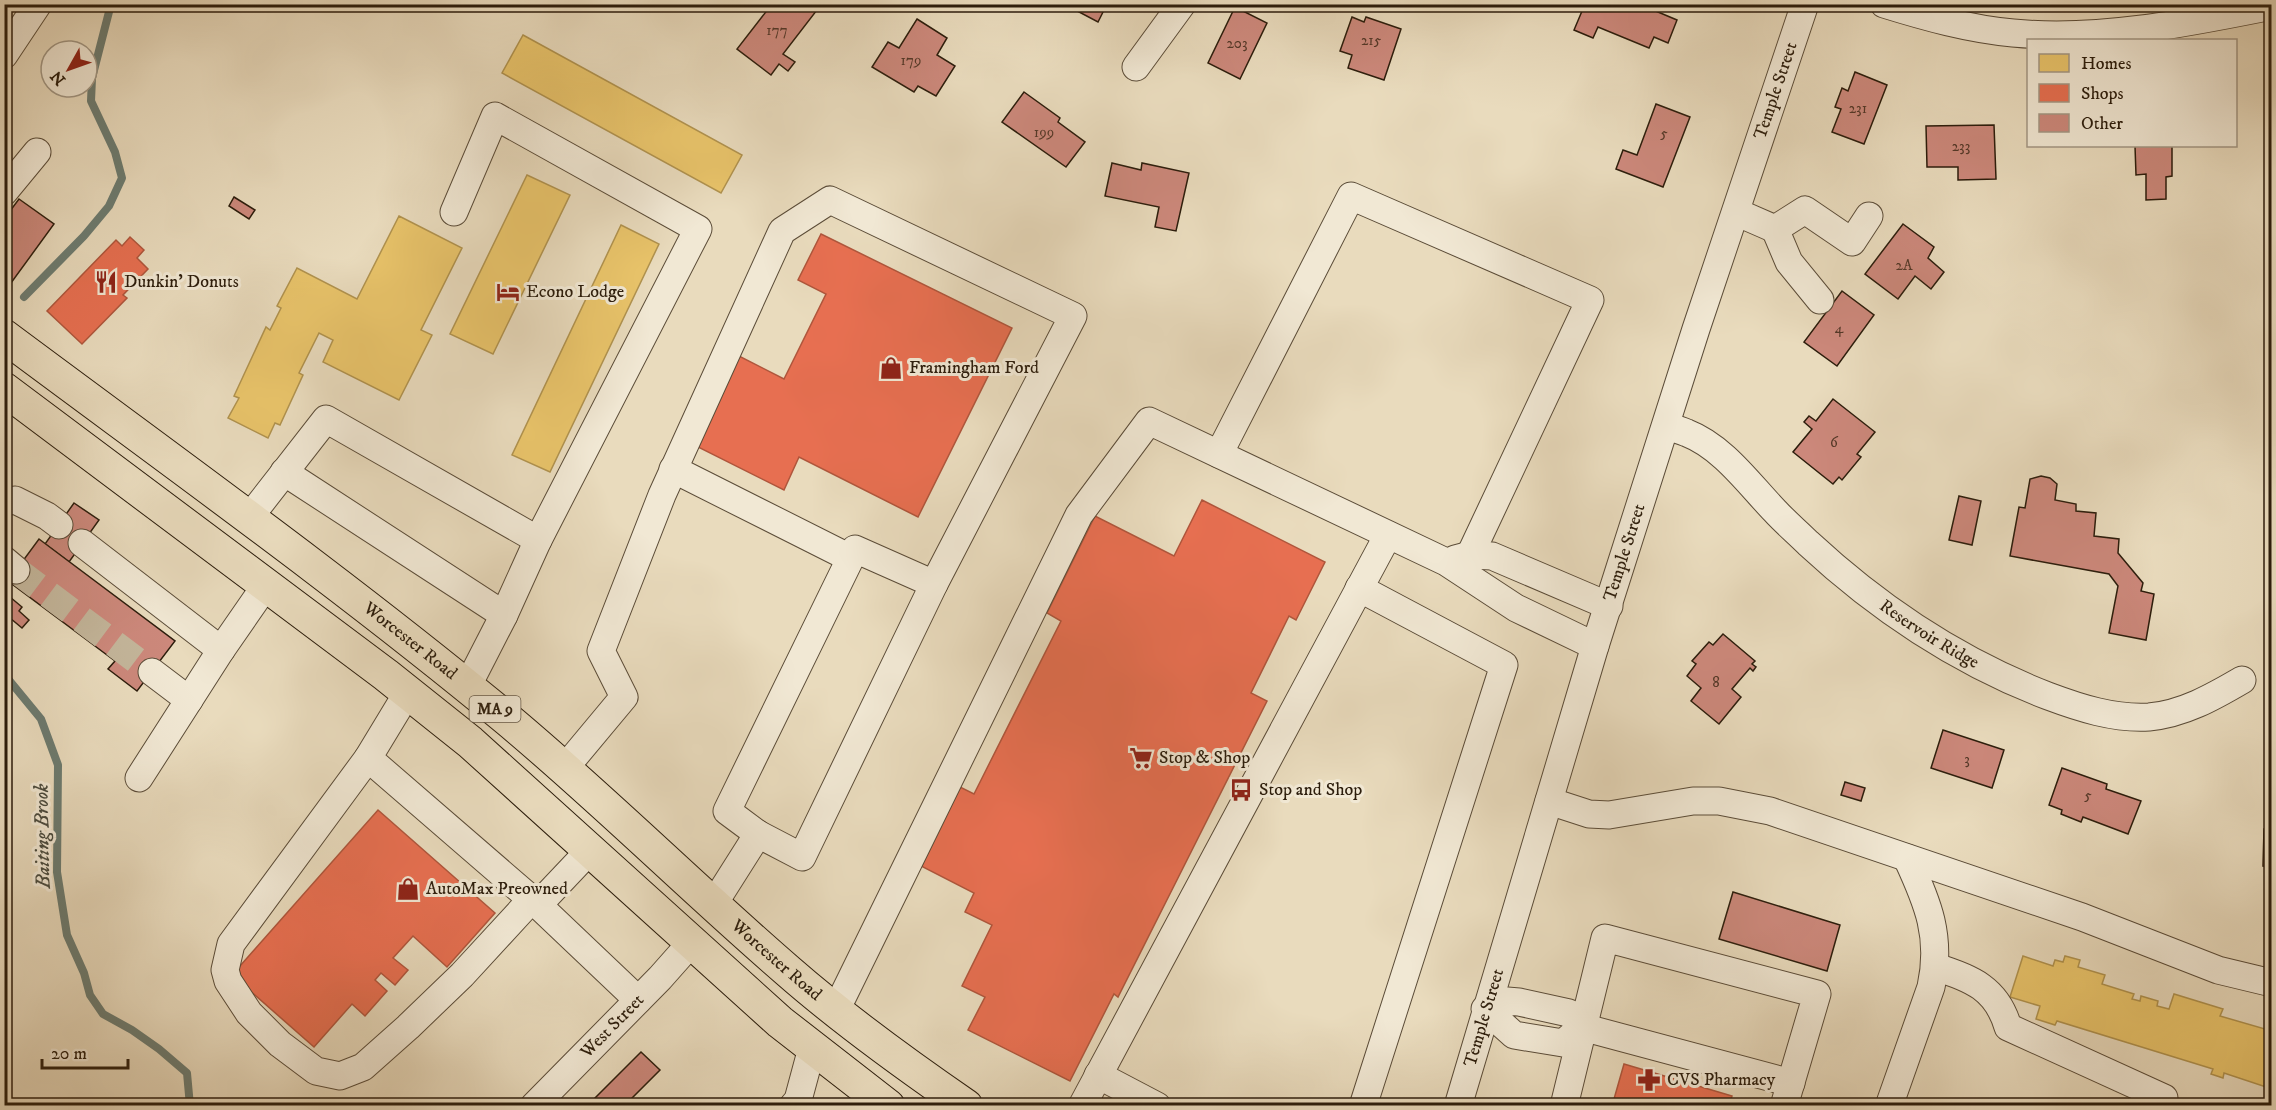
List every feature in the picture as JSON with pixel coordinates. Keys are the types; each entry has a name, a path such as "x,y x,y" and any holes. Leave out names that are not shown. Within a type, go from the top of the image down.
{"highway":[{"name":"Worcester Road","path":"4,336 374,613 468,687 564,769 713,905 836,1010 966,1106"},
{"name":"MA 9","path":"4,389 408,692 470,742 591,849 691,944 812,1048 888,1106"}],"street":[{"path":"4,55 38,4"},
{"path":"1136,67 1182,4"},
{"name":"Temple Street","path":"1458,1106 1485,1009 1595,646 1805,4"},
{"path":"1884,4 1967,26 2014,33 2065,34 2120,32 2176,25 2271,6"},
{"path":"454,212 495,116 698,230 538,540 468,687"},
{"path":"4,192 37,152"},
{"path":"1218,454 1351,196 1590,300 1458,559"},
{"path":"564,769 624,697 601,651 674,470 782,231 830,200 1073,316 934,584 802,857 758,834 727,811 855,549 934,584"},
{"path":"1775,229 1805,210 1852,242 1869,216"},
{"path":"1736,212 1775,229 1789,262 1820,300"},
{"path":"248,519 326,419 538,540"},
{"path":"836,1010 1079,515 1149,421 1388,535 1458,559 1516,608 1595,646"},
{"name":"Reservoir Ridge","path":"1666,426 1688,433 1727,460 1808,543 1878,602 1952,651 2023,686 2099,712 2125,717 2150,717 2196,704 2242,680"},
{"path":"674,470 850,558"},
{"path":"284,472 504,615"},
{"path":"4,502 15,500 47,516 58,525"},
{"path":"1082,1106 1388,535"},
{"path":"82,543 221,650"},
{"path":"1458,559 1492,555 1609,606"},
{"path":"139,778 221,650 266,585"},
{"path":"1359,588 1504,665 1363,1106"},
{"path":"152,672 189,700"},
{"path":"408,692 368,758 231,944 225,970 228,981 249,1013 280,1044 316,1071 340,1076 363,1067 462,975 591,849"},
{"path":"368,758 535,903 638,1000"},
{"path":"1549,801 1588,814 1609,815 1693,801 1744,804 2082,917 2218,970 2271,984"},
{"path":"713,905 758,834"},
{"path":"1888,1106 1931,987 1935,967 1936,948 1932,919 1907,858"},
{"path":"1564,1106 1582,1027 1605,938 1817,994 1788,1094 1582,1027"},
{"name":"West Street","path":"534,1106 691,944"},
{"path":"1935,967 1978,983 1995,999 2004,1012 2008,1028 2164,1098 2161,1106"},
{"path":"1485,1009 1514,1035 1563,1043 1582,1027"},
{"path":"793,1106 798,1100 812,1048"},
{"path":"1098,1076 1157,1106"}],"building: Homes":[{"path":"523,35 742,155 721,193 502,73"},
{"path":"527,175 570,195 493,354 450,334"},
{"path":"399,216 462,248 421,330 432,335 399,400 323,362 333,340 319,333 299,373 303,375 280,425 275,423 268,438 228,418 239,398 234,396 266,327 270,330 281,308 277,306 297,268 357,299"},
{"path":"621,225 659,244 550,472 512,455"},
{"path":"2023,956 2053,966 2055,960 2063,962 2065,956 2080,960 2078,967 2105,975 2102,984 2134,994 2132,999 2140,1001 2141,996 2158,1001 2157,1006 2169,1009 2174,994 2223,1009 2220,1016 2272,1031 2272,1089 2224,1073 2223,1078 2211,1074 2213,1069 2057,1021 2055,1025 2036,1019 2040,1006 2010,997"}],"building: Shops":[{"name":"Framingham Ford","path":"821,234 1012,328 918,517 799,457 784,490 694,445 739,356 784,379 826,294 798,280"},
{"name":"Dunkin' Donuts","path":"130,237 144,250 137,258 148,269 123,295 127,298 82,344 47,311 116,240 122,246"},
{"path":"1202,500 1325,562 1296,620 1289,616 1251,693 1267,701 1118,997 1114,994 1070,1081 968,1030 985,997 962,986 992,925 965,912 974,893 921,866 960,787 974,794 1061,621 1047,613 1095,516 1174,556"},
{"path":"378,810 495,913 447,967 413,936 393,958 408,970 395,985 381,973 375,980 387,991 365,1016 352,1004 314,1047 232,975"},
{"name":"CVS Pharmacy","path":"1624,1064 1732,1096 1729,1106 1612,1106"}],"building: Other":[{"path":"772,4 809,4 817,10 783,54 795,62 788,71 779,64 771,75 737,49"},
{"path":"1064,4 1107,4 1098,22"},
{"path":"1585,4 1639,4 1677,20 1668,43 1654,37 1649,48 1598,27 1593,38 1574,30"},
{"path":"1235,7 1267,23 1240,79 1208,63"},
{"path":"1352,17 1364,22 1366,17 1401,29 1384,80 1348,68 1352,55 1340,51"},
{"path":"917,19 947,38 937,55 955,66 936,96 918,86 914,92 872,67 888,42 899,48"},
{"path":"1855,72 1887,85 1864,144 1832,132 1841,109 1835,107 1842,88 1848,91"},
{"path":"1024,92 1060,118 1058,122 1085,142 1066,167 1002,122"},
{"path":"1656,104 1690,117 1663,187 1616,169 1623,150 1637,155"},
{"path":"1994,125 1996,179 1958,180 1958,167 1927,167 1926,126"},
{"path":"2135,147 2172,147 2172,176 2166,177 2166,199 2146,200 2146,174 2136,175"},
{"path":"1112,163 1141,170 1142,163 1189,173 1176,231 1155,227 1159,207 1105,196"},
{"path":"234,197 255,210 249,219 229,206"},
{"path":"19,199 54,224 11,283 4,278 4,219"},
{"path":"1903,224 1934,247 1928,258 1944,272 1931,289 1915,276 1898,299 1865,274"},
{"path":"1842,291 1874,315 1837,366 1804,342"},
{"path":"1833,399 1875,432 1857,454 1861,457 1842,480 1839,477 1833,484 1793,452 1812,429 1804,422 1809,416 1816,421"},
{"path":"2041,476 2050,478 2057,484 2055,500 2076,504 2076,511 2096,513 2094,536 2119,539 2118,553 2143,583 2141,591 2154,594 2146,640 2109,633 2118,586 2109,574 2010,556 2019,507 2025,508 2030,479"},
{"path":"1959,496 1981,501 1972,545 1949,540"},
{"path":"74,503 99,520 69,562 45,544"},
{"path":"39,539 175,641 137,691 108,669 115,661 8,581"},
{"path":"10,597 22,607 19,611 29,620 22,628 4,613 4,604"},
{"path":"1723,634 1755,661 1752,664 1756,667 1753,671 1750,668 1732,689 1741,697 1719,724 1691,701 1701,688 1687,676 1696,664 1692,661 1709,642 1713,645"},
{"path":"1943,730 2004,750 1992,788 1931,768"},
{"path":"2062,768 2107,784 2106,789 2141,801 2128,834 2083,817 2081,822 2061,814 2062,810 2049,805"},
{"path":"1845,782 1865,788 1861,801 1841,795"},
{"path":"2264,829 2272,830 2272,867 2263,866"},
{"path":"1733,892 1840,925 1827,971 1719,939"},
{"path":"641,1052 660,1070 624,1106 593,1106 590,1103"}],"waterway":[{"name":"Baiting Brook","path":"24,297 84,236 109,206 122,178 115,152 91,101 92,78 111,4"},
{"name":"Baiting Brook","path":"4,674 41,719 58,765 57,872 67,935 84,973 90,995 103,1014 132,1030 187,1073 190,1106"}],"tunnel":[{"path":"16,570 152,672"}],"place":[{"name":"Dunkin' Donuts","path":"106,282"},
{"name":"Econo Lodge","path":"508,292"},
{"name":"Framingham Ford","path":"891,368"},
{"name":"Stop & Shop","path":"1141,758"},
{"name":"Stop and Shop","path":"1241,790"},
{"name":"AutoMax Preowned","path":"408,889"},
{"name":"CVS Pharmacy","path":"1649,1080"}]}
